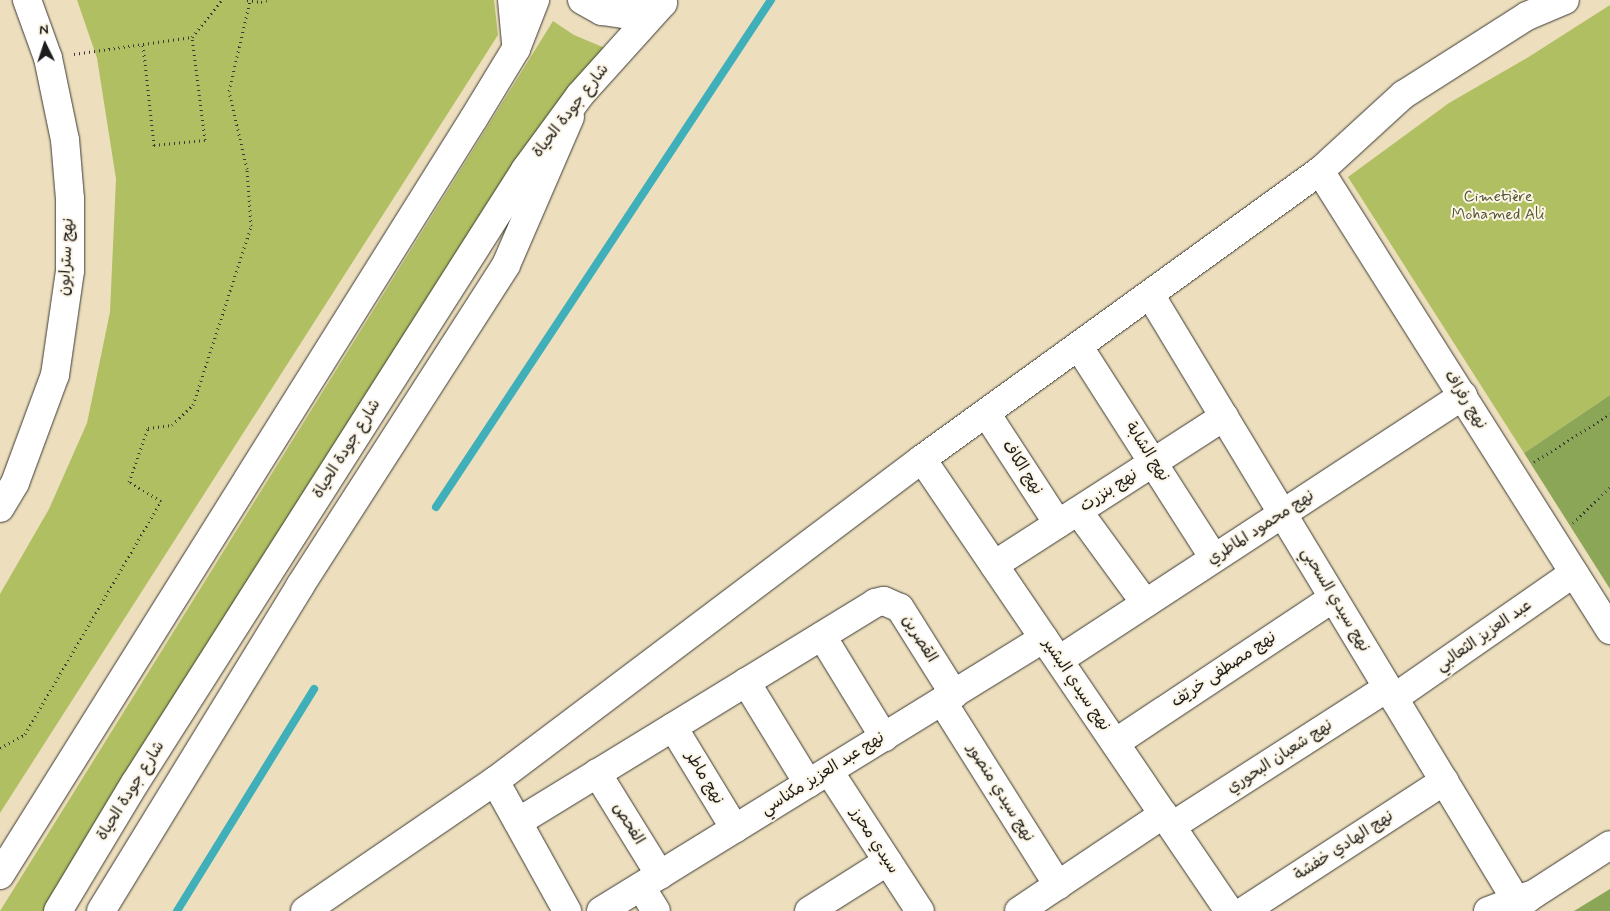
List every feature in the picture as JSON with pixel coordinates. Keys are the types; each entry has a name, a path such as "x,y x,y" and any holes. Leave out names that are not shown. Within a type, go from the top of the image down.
{"main road":[{"name":"نهج سترابون","path":"0,508 15,483 55,375 70,271 70,200 66,140 48,58 27,0"},
{"path":"512,0 516,49"},
{"path":"0,875 516,49 535,0"},
{"name":"شارع جودة الحياة","path":"582,0 602,11 623,14 643,12 665,2"},
{"path":"304,911 495,781 922,459 1150,296 1320,171 1402,95 1527,16 1565,0"},
{"name":"شارع جودة الحياة","path":"58,911 366,418 525,170 580,94 665,2"},
{"path":"101,911 300,586 506,265 580,94"},
{"name":"نهج رفراف","path":"1320,171 1610,630"},
{"name":"نهج سيدي السحبي","path":"1150,296 1520,903"},
{"name":"نهج الشابة","path":"1079,347 1214,558"},
{"name":"نهج محمود الماطري","path":"1051,649 1145,604 1463,396"},
{"name":"نهج الكاف","path":"986,413 1068,517 1145,604"},
{"name":"نهج بنزرت","path":"994,565 1224,417"},
{"name":"نهج سيدي البشير","path":"922,459 1229,911"},
{"name":"عبد العزيز الثعالبي","path":"1391,693 1574,573"},
{"name":"نهج مصطفى خريّف","path":"1115,743 1333,598"},
{"name":"القصرين","path":"822,636 874,603 884,601 900,608 948,697"},
{"path":"518,822 822,636 884,737"},
{"name":"نهج عبد العزيز مكناسي","path":"602,911 948,697 1051,649"},
{"name":"سيدي محرز","path":"746,682 818,777 888,861 920,911"},
{"name":"نهج شعبان البحوري","path":"1019,911 1058,885 1168,820 1391,693"},
{"name":"نهج سيدي منصور","path":"948,697 1058,885"},
{"name":"نهج ماطر","path":"672,727 735,829"},
{"name":"الفحص","path":"597,774 650,881 656,911"},
{"path":"495,781 567,911"},
{"name":"نهج الهادي خفشة","path":"1244,911 1444,781"},
{"path":"1488,911 1520,903 1610,845"},
{"path":"809,911 888,861"}],"path":[{"path":"48,58 192,37 222,0"},
{"path":"0,748 25,734 161,501 128,482 148,428 172,425 193,405 252,226 247,169 229,91 248,1 261,2 267,0"},
{"path":"142,45 154,145 204,140 192,37"},
{"path":"1512,475 1610,414"},
{"path":"1554,541 1610,487"}],"green space":[{"path":"77,0 494,0 498,35 0,813 0,594 49,509 87,423 110,312 116,179 97,58"},
{"name":"Cimetière Mohamed Ali","path":"1610,5 1610,395 1524,453 1348,177 1449,103 1527,58"},
{"path":"553,21 574,35 605,48 545,119 45,911 0,911"},
{"path":"1610,395 1610,589 1524,453"},
{"path":"1610,889 1610,911 1574,911"}],"waterway":[{"path":"436,507 771,0"},
{"path":"177,911 314,689"}]}
